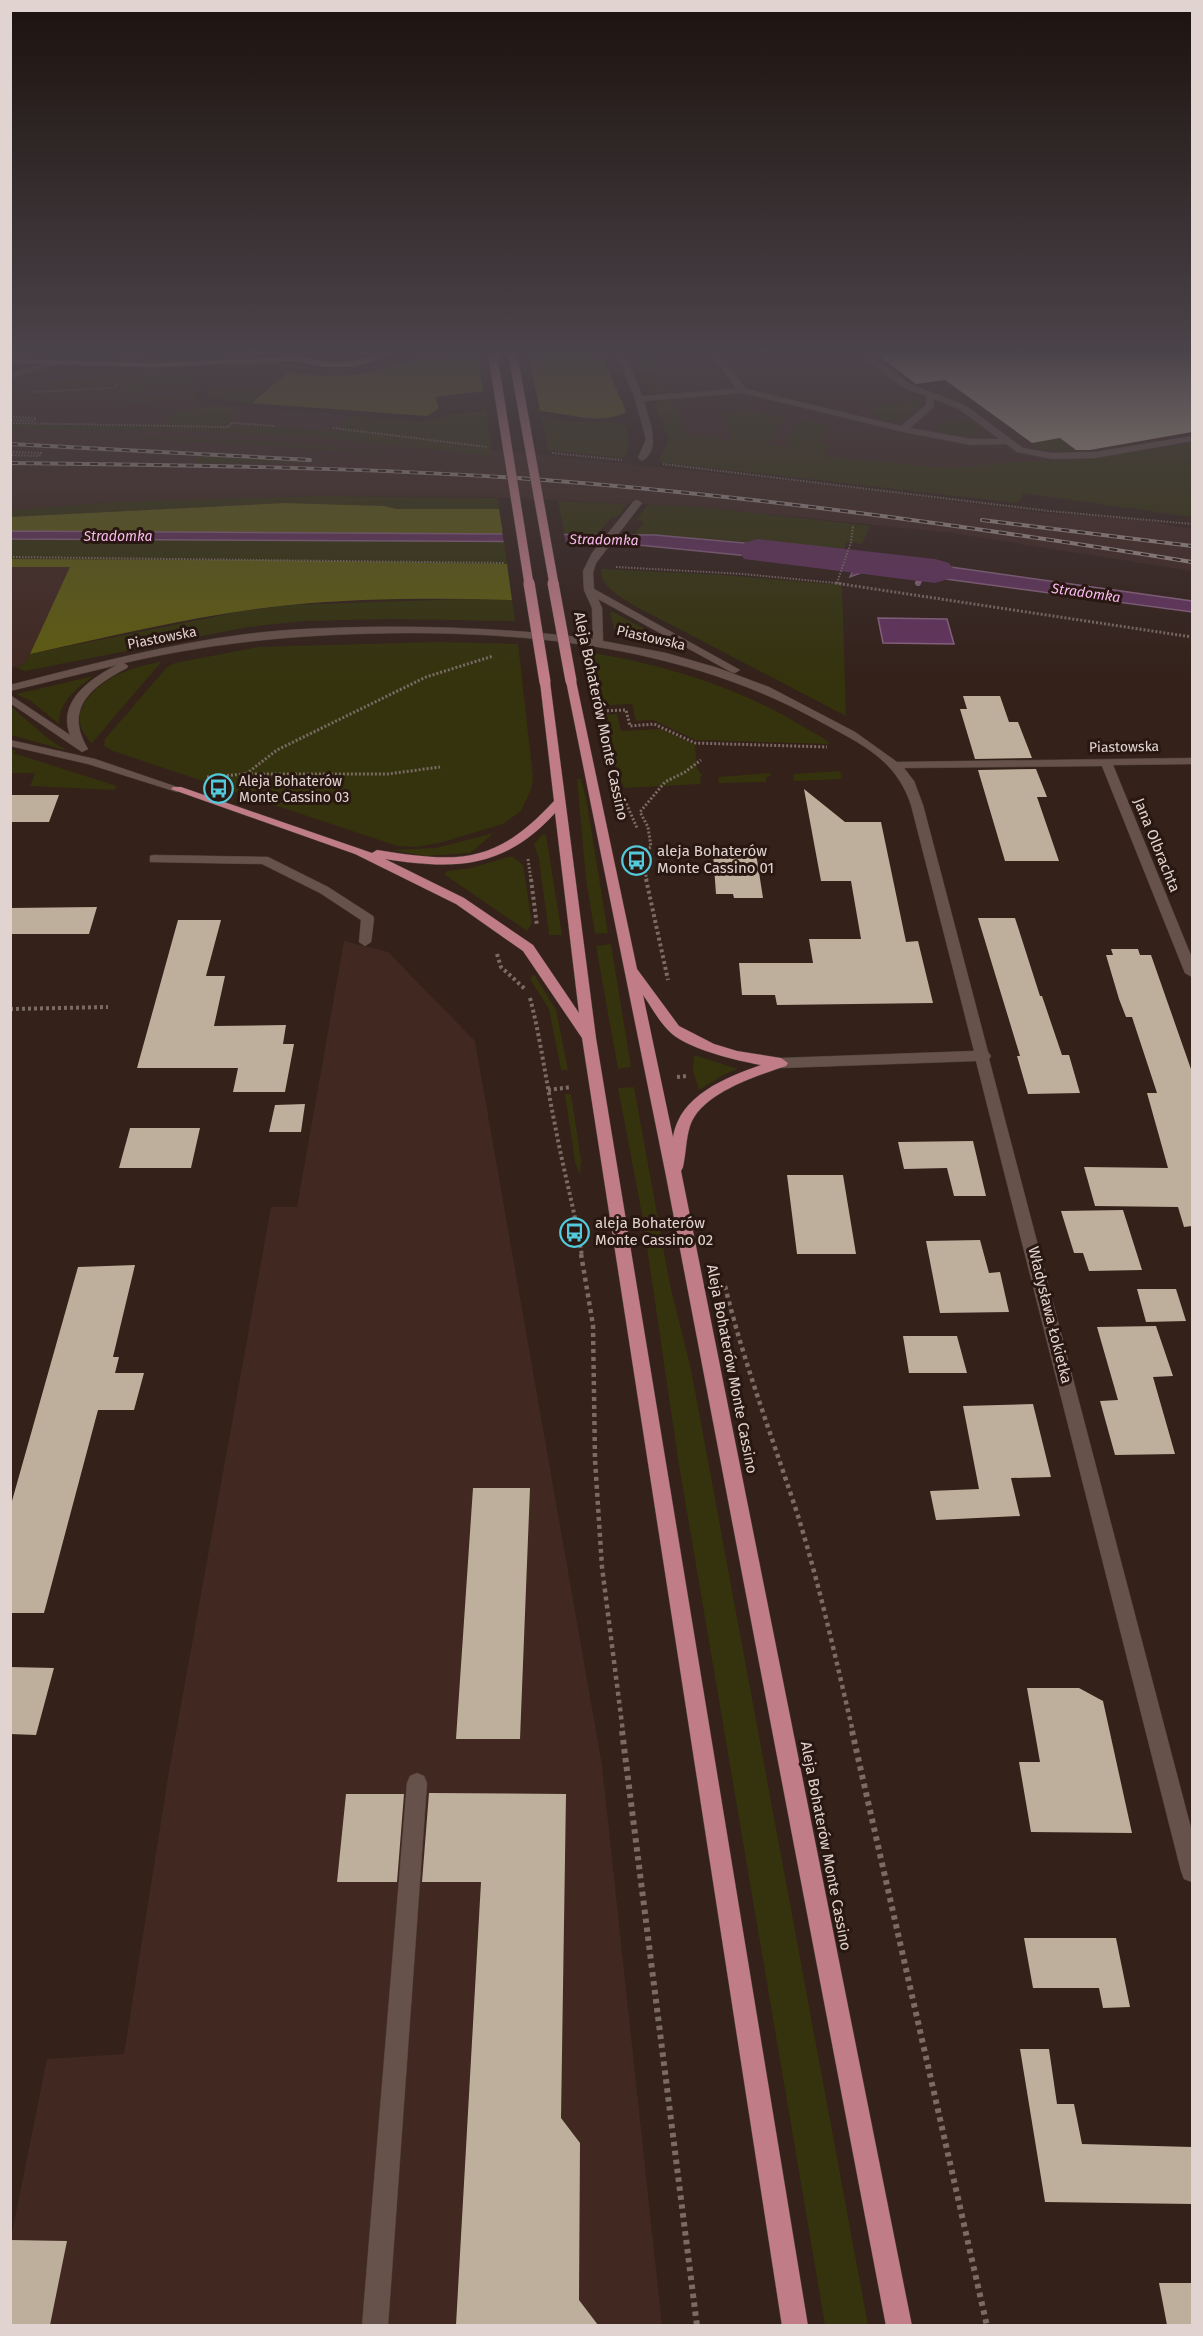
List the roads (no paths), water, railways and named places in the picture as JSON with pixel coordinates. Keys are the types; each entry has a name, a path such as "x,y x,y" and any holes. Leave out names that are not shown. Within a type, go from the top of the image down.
{"main road":[{"path":"509,459 545,682 589,1038 795,2325"},
{"name":"Aleja Bohaterów Monte Cassino","path":"532,459 572,681 609,851 674,1176 899,2325"},
{"path":"177,789 359,851 460,900 528,948 589,1038"},
{"path":"359,851 443,863 485,857 523,840 542,824 560,801"},
{"path":"630,965 674,1029 709,1047 736,1056 781,1063"},
{"path":"674,1176 683,1123 700,1102 727,1082 781,1063"}],"street":[{"path":"598,641 597,608 589,590 588,573 593,557 629,518 638,503"},
{"path":"589,590 732,668 764,689"},
{"name":"Piastowska","path":"10,688 142,657 248,637 326,632 531,633 598,641 693,663 764,689 833,724 893,765 1192,761"},
{"path":"91,761 80,746 72,726 80,698 89,687 105,676 142,657"},
{"path":"10,698 80,746"},
{"path":"10,743 91,761 177,789"},
{"name":"Jana Olbrachta","path":"1106,762 1192,973"},
{"name":"Władysława Łokietka","path":"893,765 906,778 917,805 984,1056 1192,1871"},
{"path":"154,859 264,860 324,890 368,919 365,942"},
{"path":"781,1063 984,1056"},
{"path":"375,2325 417,1783"}],"water":[{"path":"11,531 655,535 844,552 840,565 608,542 11,539"},
{"path":"852,553 1192,601 1192,612 871,569 850,577 854,568 848,567"},
{"path":"878,618 947,619 954,644 883,643"}],"waterway":[{"name":"Stradomka","path":"758,551 935,571"},
{"path":"918,583 924,569"}],"railway":[{"path":"291,459 310,460"},
{"path":"10,463 327,469 454,474 602,485 855,512 1192,562"},
{"path":"982,520 1192,546"}],"place":[{"name":"Aleja Bohaterów Monte Cassino 03","path":"218,789"},
{"name":"aleja Bohaterów Monte Cassino 01","path":"636,860"},
{"name":"aleja Bohaterów Monte Cassino 02","path":"574,1232"}]}
